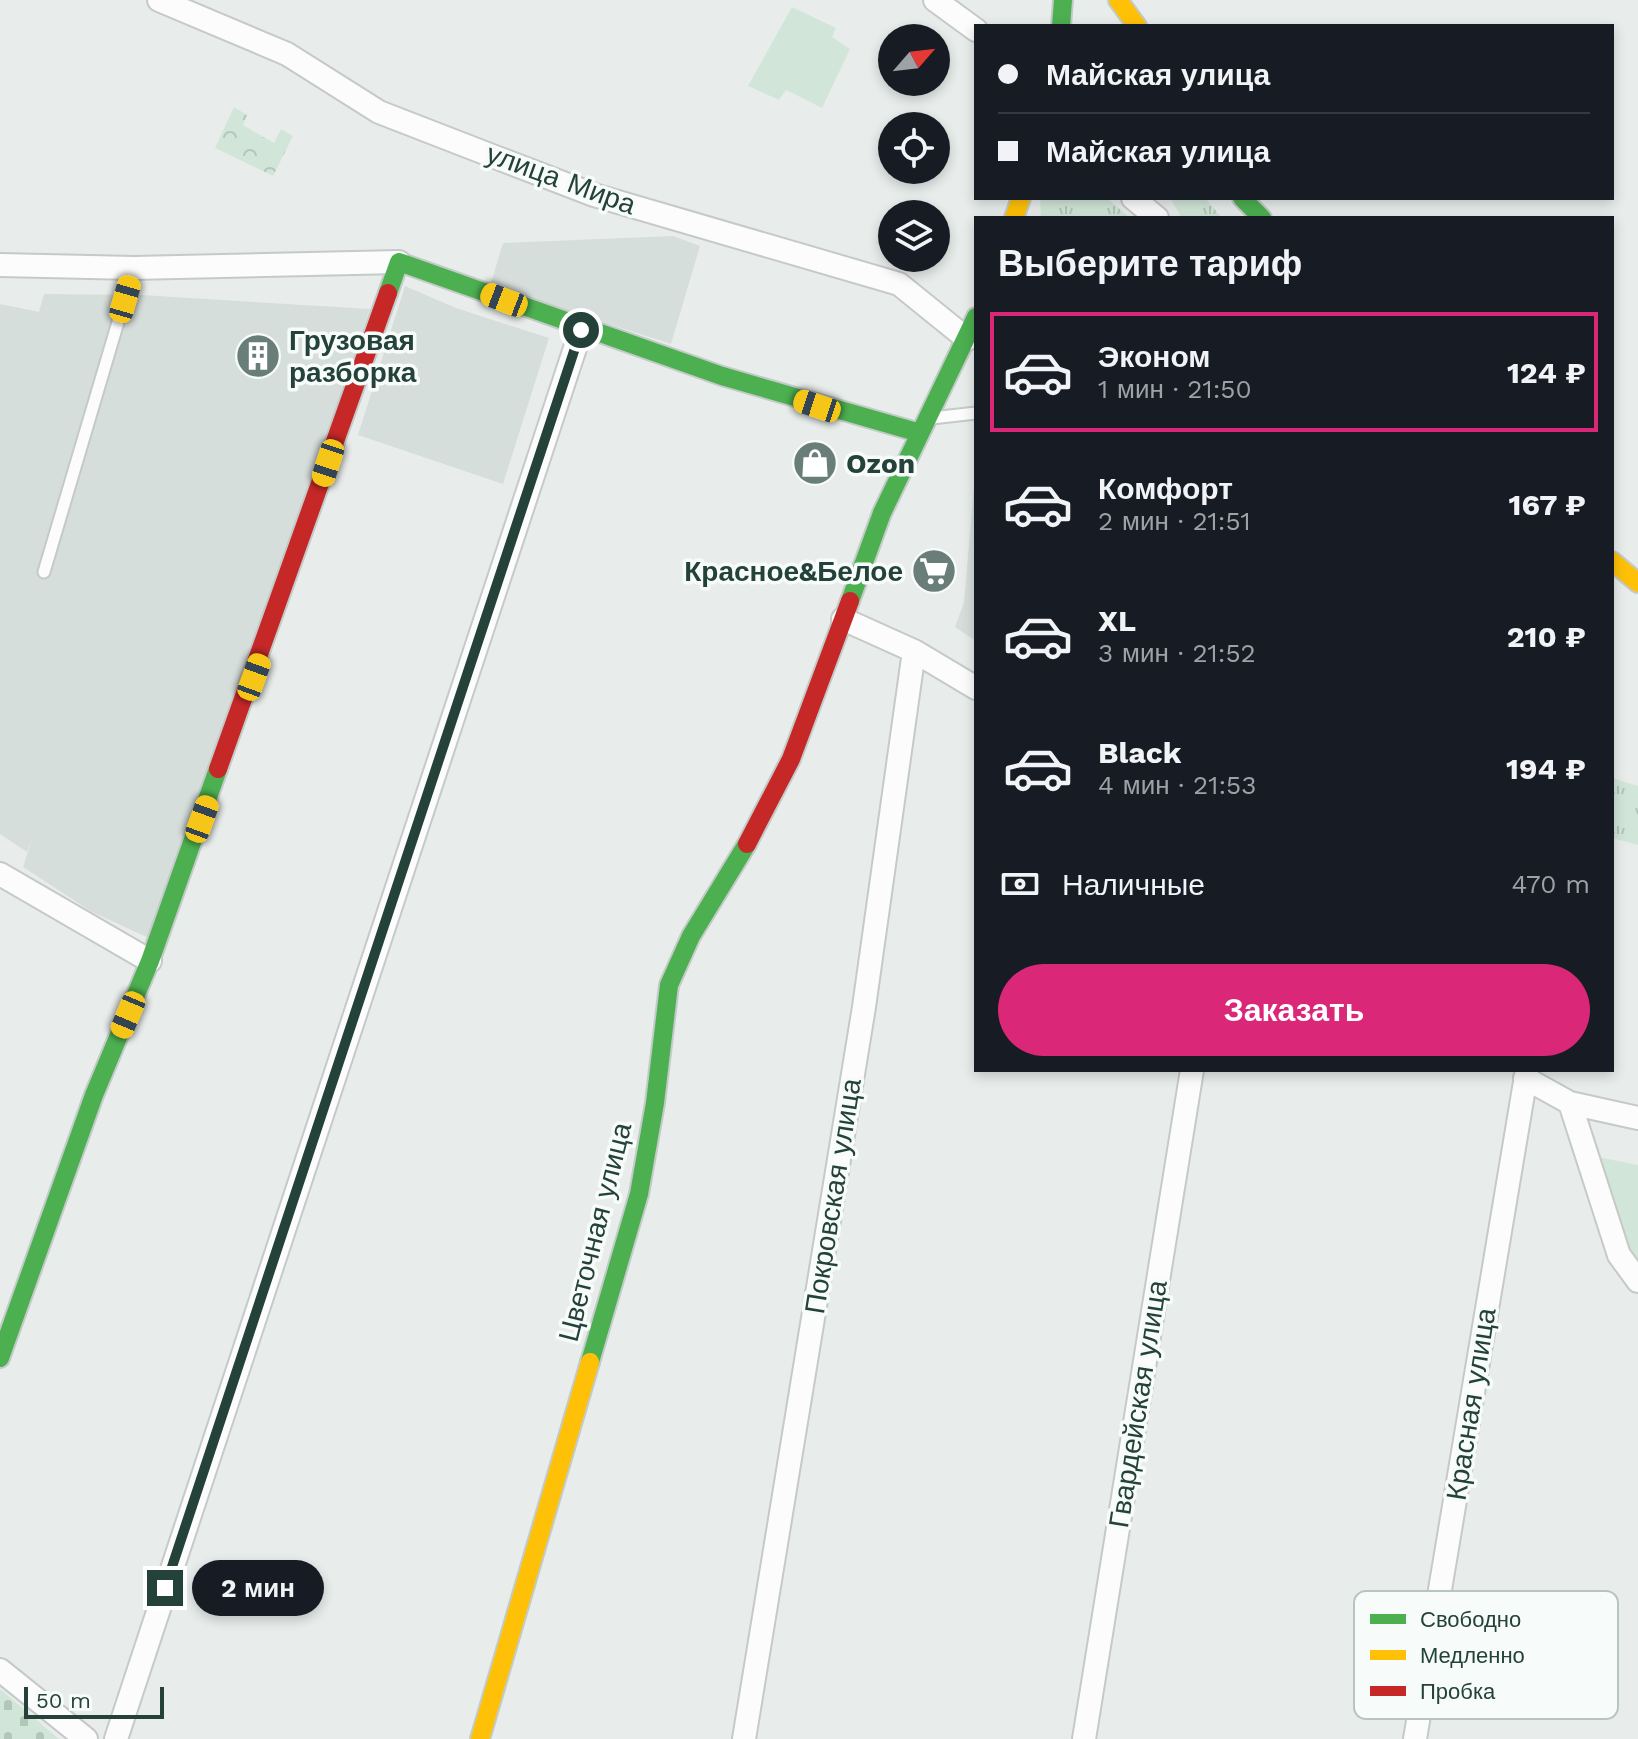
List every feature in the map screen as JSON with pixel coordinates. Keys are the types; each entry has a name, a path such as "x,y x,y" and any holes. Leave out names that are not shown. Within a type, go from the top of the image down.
{"main road":[{"path":"1061,24 1063,0"},
{"path":"1118,7 1135,24"},
{"path":"1244,200 1260,216"},
{"path":"0,1358 94,1095 150,961 399,262 581,330 817,406 924,426"},
{"name":"Цветочная улица","path":"480,1739 639,1194 655,1103 669,985 691,936 735,866 791,759 882,513 974,322"},
{"path":"1614,563 1638,583"}],"street":[{"name":"улица Мира","path":"159,0 287,54 359,101 400,121 594,195 899,284 967,339"},
{"path":"935,0 972,26"},
{"path":"1135,200 1155,216"},
{"path":"0,265 134,268 399,262"},
{"path":"116,1739 581,330"},
{"path":"843,619 914,651 974,687"},
{"name":"Покровская улица","path":"744,1739 864,1007 914,651"},
{"path":"0,874 150,961"},
{"name":"Гвардейская улица","path":"1084,1739 1192,1072"},
{"path":"1526,1074 1570,1103 1638,1118"},
{"name":"Красная улица","path":"1440,1591 1526,1074"},
{"path":"1570,1103 1619,1255 1638,1281"},
{"path":"0,1670 86,1739"},
{"name":"Красная улица","path":"1415,1739 1418,1719"}],"lane":[{"path":"959,0 972,26"},
{"path":"44,572 134,268"},
{"path":"924,426 974,414"}],"shaded area":[{"path":"673,236 700,246 671,344 490,286 503,243"},
{"path":"405,286 456,308 549,338 503,484 358,435"},
{"path":"44,294 142,295 370,309 151,939 92,912 23,867 32,839 27,852 0,834 0,304 39,312"},
{"path":"974,487 974,640 955,627 964,602"}],"green space":[{"path":"792,7 836,28 832,37 850,49 822,108 786,90 779,100 748,86"},
{"path":"234,107 247,115 243,125 274,143 281,129 293,136 273,176 215,148"},
{"path":"1040,200 1109,200 1128,216 1041,216"},
{"path":"1171,200 1207,200 1220,216 1181,216"},
{"path":"1614,779 1638,786 1638,845 1614,839"},
{"path":"1593,1156 1638,1165 1638,1271 1625,1246"},
{"path":"0,1689 59,1739 0,1739"}],"traffic: fast":[{"path":"1061,24 1063,0"},
{"path":"1244,200 1260,216"},
{"path":"388,293 399,262 722,376 920,433"},
{"path":"850,601 882,513 974,321"},
{"path":"0,1358 94,1095 150,961 218,769"},
{"path":"590,1362 639,1194 655,1103 669,985 691,936 747,844"}],"traffic: slow":[{"path":"1118,0 1136,24"},
{"path":"1015,216 1020,200"},
{"path":"1614,563 1638,583"},
{"path":"480,1739 590,1362"}],"traffic: jam":[{"path":"218,769 388,293"},
{"path":"747,844 791,759 850,601"}],"place":[{"name":"Грузовая разборка","path":"258,356"},
{"name":"Ozon","path":"815,463"},
{"name":"Красное&Белое","path":"934,571"}],"route":[{"path":"165,1588 581,330"}]}
